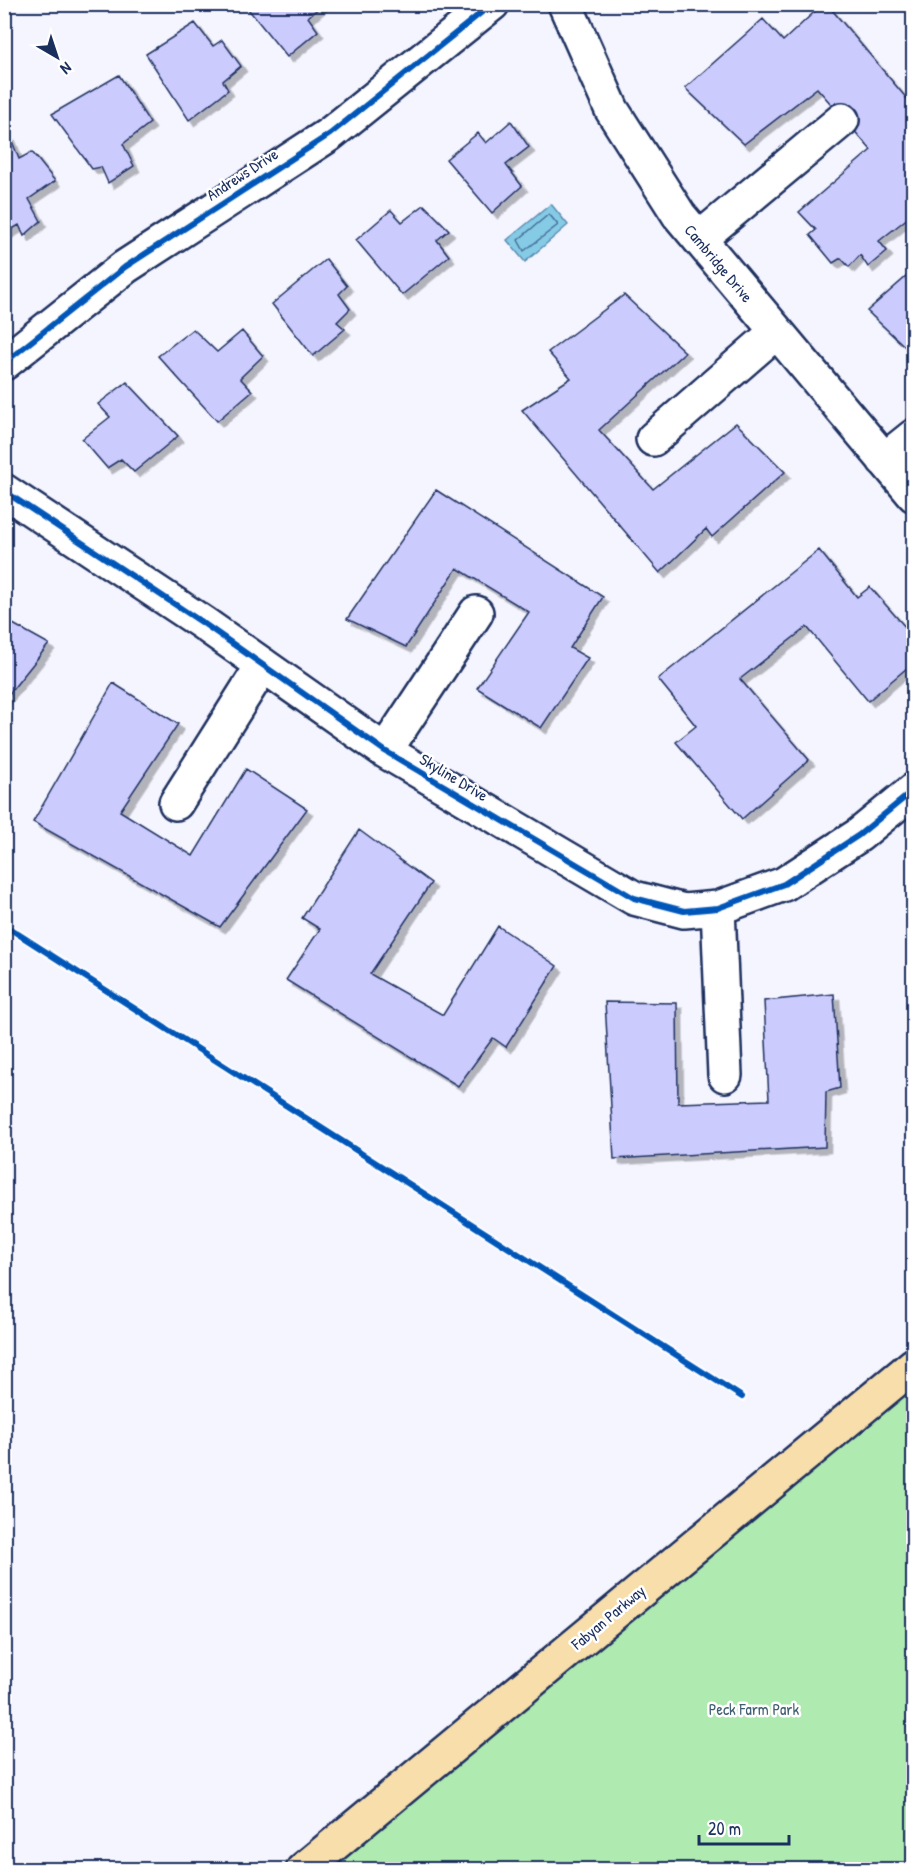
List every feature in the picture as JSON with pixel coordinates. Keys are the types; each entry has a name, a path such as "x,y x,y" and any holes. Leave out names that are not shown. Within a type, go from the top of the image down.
{"main road":[{"name":"Fabyan Parkway","path":"303,1869 914,1365"}],"street":[{"name":"Andrews Drive","path":"4,363 125,267 330,134 492,4"},
{"name":"Cambridge Drive","path":"565,4 612,110 679,215 914,495"},
{"path":"699,239 842,120"},
{"path":"653,440 776,332"},
{"path":"884,460 914,436"},
{"name":"Skyline Drive","path":"4,491 263,665 385,751 633,898 684,911 718,908 784,884 859,835 914,789"},
{"path":"385,751 476,613"},
{"path":"176,803 263,665"},
{"path":"718,908 725,1075"}],"green space":[{"name":"Peck Farm Park","path":"913,1371 913,1869 305,1869"}],"water":[{"path":"551,204 568,225 525,262 507,240"}],"building":[{"path":"244,4 323,4 308,17 318,31 287,57"},
{"path":"823,4 827,4 908,100 914,95 914,213 879,241 887,251 868,267 860,255 849,267 841,258 833,263 810,235 816,230 799,212 871,150 817,88 744,144 685,88 763,19 783,41"},
{"path":"195,23 213,46 222,40 241,66 223,81 228,90 189,120 146,54"},
{"path":"119,75 150,123 123,144 134,166 108,183 101,167 92,169 52,114"},
{"path":"511,121 529,147 506,165 522,186 492,213 446,159 478,133 486,143"},
{"path":"10,136 19,159 32,152 55,181 29,199 41,221 24,236 19,225 4,234 4,139"},
{"path":"424,205 449,230 437,240 449,256 402,295 356,240 391,210 402,222"},
{"path":"326,259 347,286 339,294 350,309 337,322 345,329 313,356 272,304"},
{"path":"914,270 914,355 867,311"},
{"path":"624,295 685,352 599,430 653,489 736,423 785,472 712,537 706,529 660,573 522,410 571,378 548,352"},
{"path":"193,329 217,352 242,331 263,356 240,378 252,391 217,421 158,356"},
{"path":"127,382 178,436 134,472 121,459 107,468 82,439 110,417 98,404"},
{"path":"436,490 603,597 570,648 588,658 541,728 477,688 529,612 457,568 406,647 347,619"},
{"path":"819,550 857,597 870,587 914,637 914,662 868,701 807,627 740,679 809,760 742,819 676,742 696,726 658,679"},
{"path":"4,619 49,644 4,700"},
{"path":"113,683 178,724 120,811 193,856 246,769 307,809 220,927 33,822"},
{"path":"359,830 431,883 370,974 443,1015 498,926 557,966 506,1047 493,1038 458,1086 286,980 320,929 302,918"},
{"path":"834,994 840,1088 826,1092 825,1147 614,1159 605,1002 677,1003 678,1103 769,1100 764,1001"}],"cycle path":[{"path":"4,363 125,267 330,134 492,4"},
{"path":"4,491 203,623 385,751 634,898 684,911 718,908 784,884 859,835 914,790"},
{"path":"4,925 742,1397"}]}
